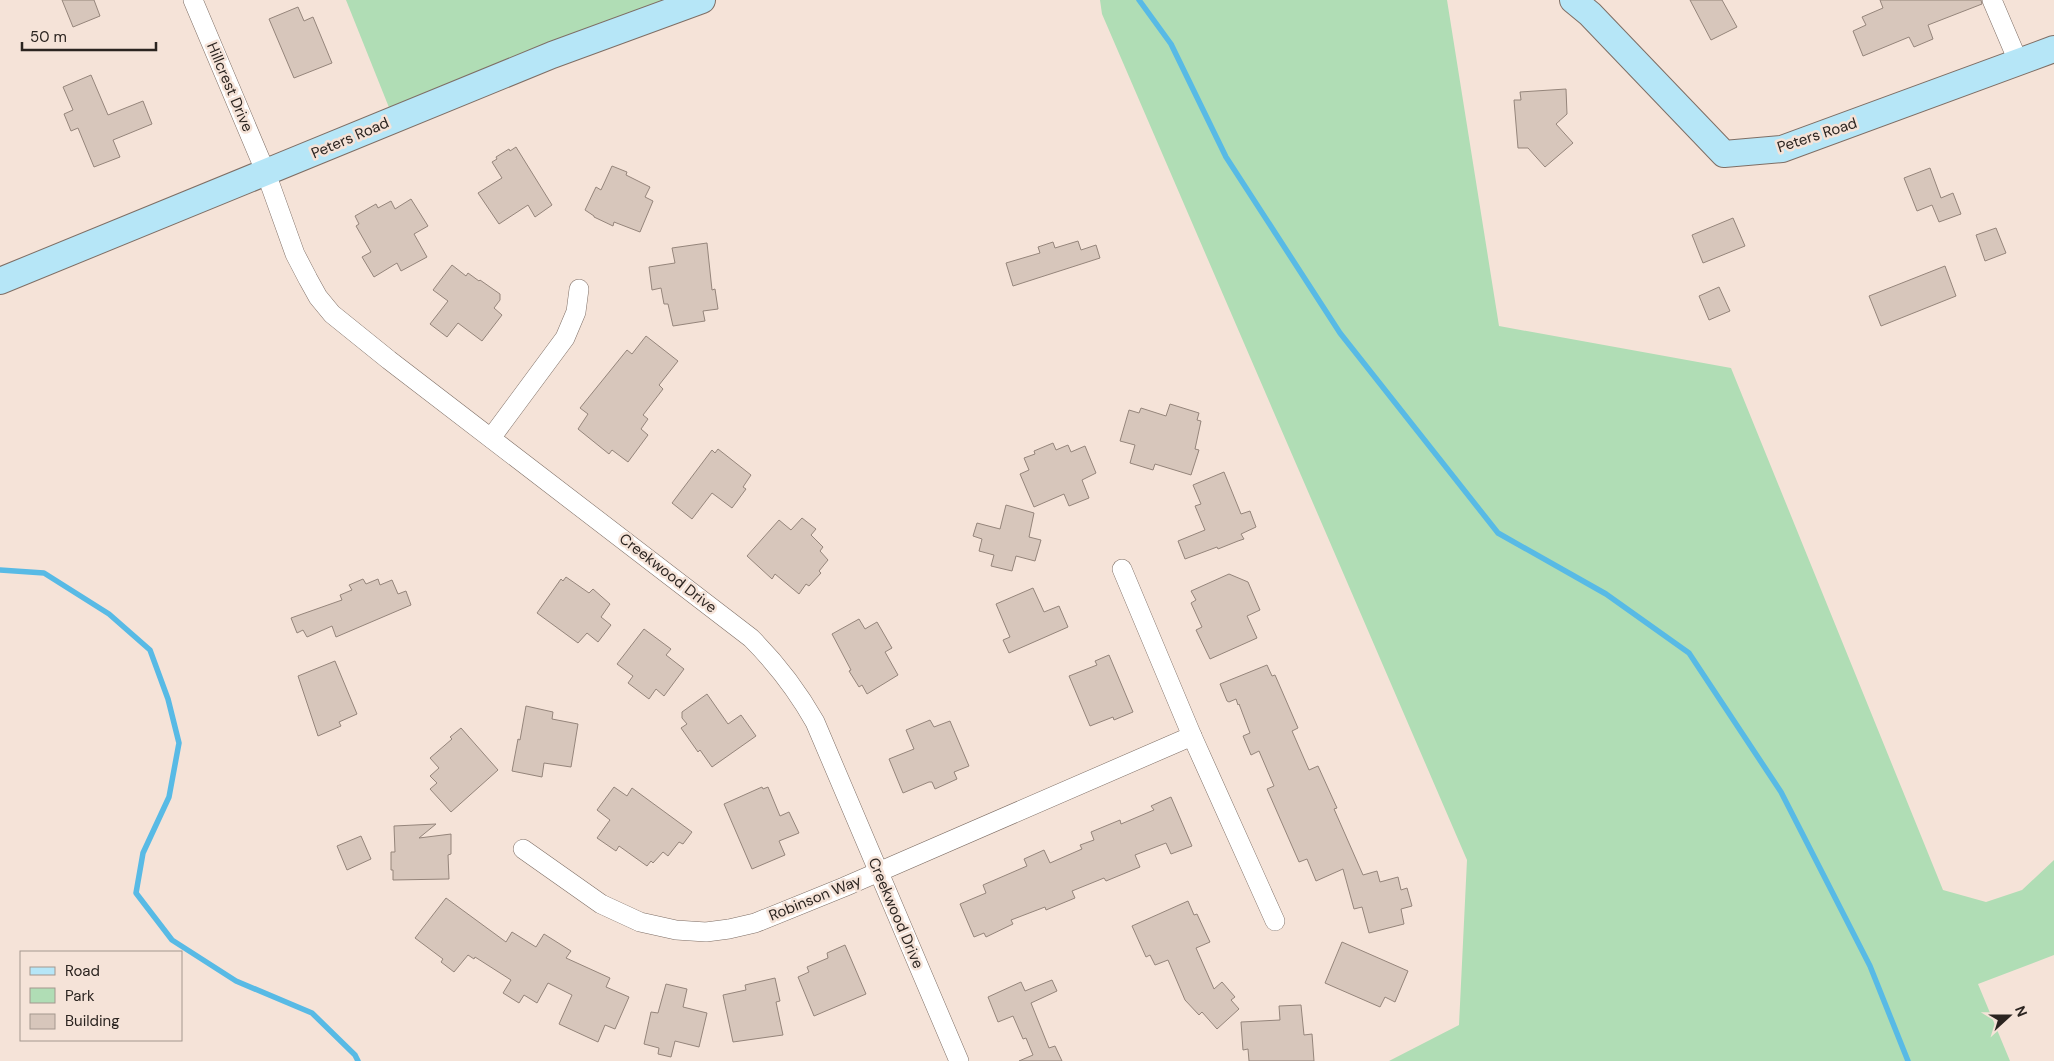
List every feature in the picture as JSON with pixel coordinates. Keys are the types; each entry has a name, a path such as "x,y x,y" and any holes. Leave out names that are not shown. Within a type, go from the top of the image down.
{"street":[{"name":"Hillcrest Drive","path":"193,0 266,173"},
{"name":"Peters Road","path":"0,281 552,55 702,0"},
{"name":"Peters Road","path":"1573,0 1590,14 1724,154 1782,149 2054,49"},
{"path":"1992,0 2018,61"},
{"name":"Creekwood Drive","path":"266,173 296,254 318,296 332,314 491,438 698,595 751,638 775,661 799,693 816,722 959,1061"},
{"path":"491,438 566,338 576,312 579,289"},
{"path":"1122,569 1192,736 1275,921"},
{"name":"Robinson Way","path":"523,849 601,904 640,922 676,930 706,932 755,923 878,872 1192,736"}],"green space":[{"path":"346,0 702,0 394,120"},
{"path":"1100,0 1447,0 1499,326 1731,368 1943,890 1986,902 2022,890 2054,860 2054,955 1978,984 2010,1061 1389,1061 1459,1025 1467,860 1102,14"}],"building":[{"path":"62,0 94,0 100,16 73,27"},
{"path":"1690,0 1722,0 1737,27 1711,40"},
{"path":"1880,0 1981,0 1982,4 1928,25 1933,39 1914,47 1909,37 1863,56 1853,31 1866,25 1862,17 1883,8"},
{"path":"298,7 304,21 313,17 332,63 294,78 269,19"},
{"path":"91,75 108,115 143,101 152,124 113,140 120,157 94,167 78,128 71,131 64,114 73,110 63,87"},
{"path":"1566,89 1567,114 1556,124 1573,143 1545,167 1528,148 1518,148 1514,100 1521,100 1520,92"},
{"path":"516,147 552,205 535,217 528,205 499,224 478,193 502,178 492,162 497,159 496,157"},
{"path":"612,166 627,172 626,175 650,187 645,197 653,201 640,232 614,222 613,226 594,217 585,210 596,187 601,190"},
{"path":"1930,168 1941,198 1953,193 1961,214 1939,222 1932,205 1917,211 1904,178"},
{"path":"411,199 428,226 414,234 427,257 401,271 397,263 374,277 362,257 371,252 356,226 359,224 355,216 376,204 378,208 391,201 395,209"},
{"path":"1733,218 1745,246 1703,263 1692,235"},
{"path":"1996,228 2006,253 1985,261 1976,235"},
{"path":"1078,241 1081,250 1096,245 1100,258 1013,286 1006,263 1040,253 1038,247 1053,242 1055,248"},
{"path":"707,243 712,290 715,289 718,309 703,311 705,321 673,326 668,304 664,304 661,288 652,290 649,267 675,263 672,248"},
{"path":"452,265 466,276 468,273 500,294 500,300 494,308 502,315 482,341 458,323 447,337 430,324 448,301 433,290"},
{"path":"1945,266 1956,296 1881,326 1869,296"},
{"path":"1719,287 1730,311 1709,320 1699,296"},
{"path":"646,336 678,361 659,385 663,389 643,415 648,419 641,429 648,435 628,462 612,450 609,454 578,429 588,414 580,408 627,350 632,354"},
{"path":"1170,404 1199,413 1197,420 1201,421 1195,449 1199,450 1191,475 1155,464 1153,470 1130,463 1135,445 1120,441 1129,410 1139,413 1141,408 1166,416"},
{"path":"1053,443 1056,450 1068,445 1071,452 1085,446 1096,473 1082,480 1089,498 1069,506 1064,494 1034,507 1020,474 1029,470 1024,458 1035,454 1034,451"},
{"path":"718,449 751,475 743,487 746,489 732,508 712,493 692,519 672,503 712,450 715,453"},
{"path":"1224,472 1241,514 1250,511 1256,527 1241,534 1244,539 1185,559 1178,541 1205,530 1195,506 1201,504 1193,485"},
{"path":"1006,505 1034,513 1029,537 1041,540 1035,561 1016,556 1012,571 991,566 994,555 979,551 982,539 973,536 977,523 1000,529"},
{"path":"802,518 816,529 811,535 823,547 820,551 828,560 819,571 821,573 809,586 806,584 799,594 775,574 772,579 747,556 779,520 791,530"},
{"path":"1229,574 1248,582 1260,610 1247,616 1257,638 1210,659 1196,630 1202,627 1191,603 1196,600 1191,591"},
{"path":"566,577 589,593 593,589 610,604 601,617 611,625 598,642 587,633 578,643 537,613 561,579 563,581"},
{"path":"363,579 366,584 378,579 380,585 392,580 398,594 406,591 411,605 336,637 332,626 307,637 303,630 297,633 291,618 342,600 340,595 352,590 349,585"},
{"path":"1033,588 1044,612 1059,606 1068,627 1009,653 1003,640 1010,637 996,604"},
{"path":"859,619 865,629 877,622 892,648 885,652 898,675 867,694 862,685 859,687 849,671 851,670 832,634"},
{"path":"644,629 671,649 666,655 684,669 664,696 656,689 649,699 628,683 633,676 617,664"},
{"path":"1109,655 1133,712 1114,720 1113,717 1090,726 1069,676 1097,665 1095,661"},
{"path":"335,661 357,714 339,722 341,726 318,736 298,676"},
{"path":"1267,665 1272,676 1275,675 1298,728 1292,731 1309,770 1318,766 1337,808 1334,809 1363,875 1377,871 1380,882 1398,877 1401,890 1407,888 1412,906 1401,909 1404,924 1369,933 1362,907 1354,909 1343,869 1316,881 1307,859 1299,862 1267,789 1274,786 1259,751 1251,755 1243,736 1250,733 1239,704 1236,699 1227,701 1220,684"},
{"path":"707,694 728,724 741,715 756,736 712,767 700,750 698,752 681,728 687,724 682,718 682,712"},
{"path":"526,706 553,712 552,719 578,724 571,767 544,763 542,777 512,771"},
{"path":"930,720 934,727 950,721 969,766 954,772 957,779 935,789 932,782 929,782 903,793 889,759 914,749 906,730"},
{"path":"461,728 498,770 451,812 430,789 437,783 430,776 439,768 430,758 452,739 450,737"},
{"path":"614,787 627,796 632,788 692,832 683,844 679,842 668,856 663,852 653,863 651,861 647,866 619,846 616,851 597,838 610,820 597,810"},
{"path":"762,787 763,789 768,787 780,816 789,812 799,833 779,841 785,855 752,869 724,804"},
{"path":"1171,797 1192,846 1171,854 1166,843 1135,855 1140,867 1106,881 1104,878 1072,891 1075,898 1046,910 1045,907 1011,920 1013,924 986,937 984,933 974,937 960,904 986,893 983,885 1027,866 1024,859 1044,850 1050,863 1082,849 1080,845 1094,840 1091,832 1120,820 1121,824 1154,810 1151,806"},
{"path":"436,824 419,838 451,834 451,854 448,855 449,879 393,880 391,852 395,852 394,826"},
{"path":"361,836 371,859 347,870 337,846"},
{"path":"446,898 506,942 512,932 536,947 544,934 571,951 566,958 610,978 606,987 629,997 615,1029 605,1025 598,1042 559,1024 572,995 548,983 537,1003 524,995 519,1003 503,993 511,980 475,957 474,959 468,955 454,972 441,962 443,959 415,938"},
{"path":"1188,901 1194,915 1197,914 1210,942 1196,948 1214,989 1222,982 1235,997 1231,1000 1239,1009 1217,1029 1202,1012 1199,1015 1185,1000 1168,960 1155,965 1150,955 1146,957 1132,926"},
{"path":"1342,942 1408,971 1395,1002 1385,997 1380,1007 1325,983"},
{"path":"845,945 866,994 814,1016 798,977 809,972 807,967 828,958 827,953"},
{"path":"775,978 780,1001 776,1002 783,1035 733,1042 723,995 746,990 745,985"},
{"path":"1052,980 1057,991 1031,1003 1049,1048 1055,1046 1062,1061 1019,1061 1033,1055 1026,1038 1023,1039 1013,1016 998,1022 988,997 1021,982 1025,991"},
{"path":"666,984 687,989 683,1007 707,1013 699,1047 675,1041 671,1057 658,1054 659,1048 644,1044 651,1012 658,1013"},
{"path":"1301,1005 1304,1035 1312,1034 1314,1061 1249,1061 1248,1049 1243,1050 1241,1022 1280,1020 1279,1006"}],"waterway":[{"path":"1139,0 1171,44 1226,157 1340,333 1498,533 1606,594 1689,653 1781,792 1870,966 1908,1061"},
{"path":"0,570 44,573 109,614 150,650 168,699 179,743 169,797 143,853 136,893 172,940 236,981 312,1013 355,1055 358,1061"}]}
